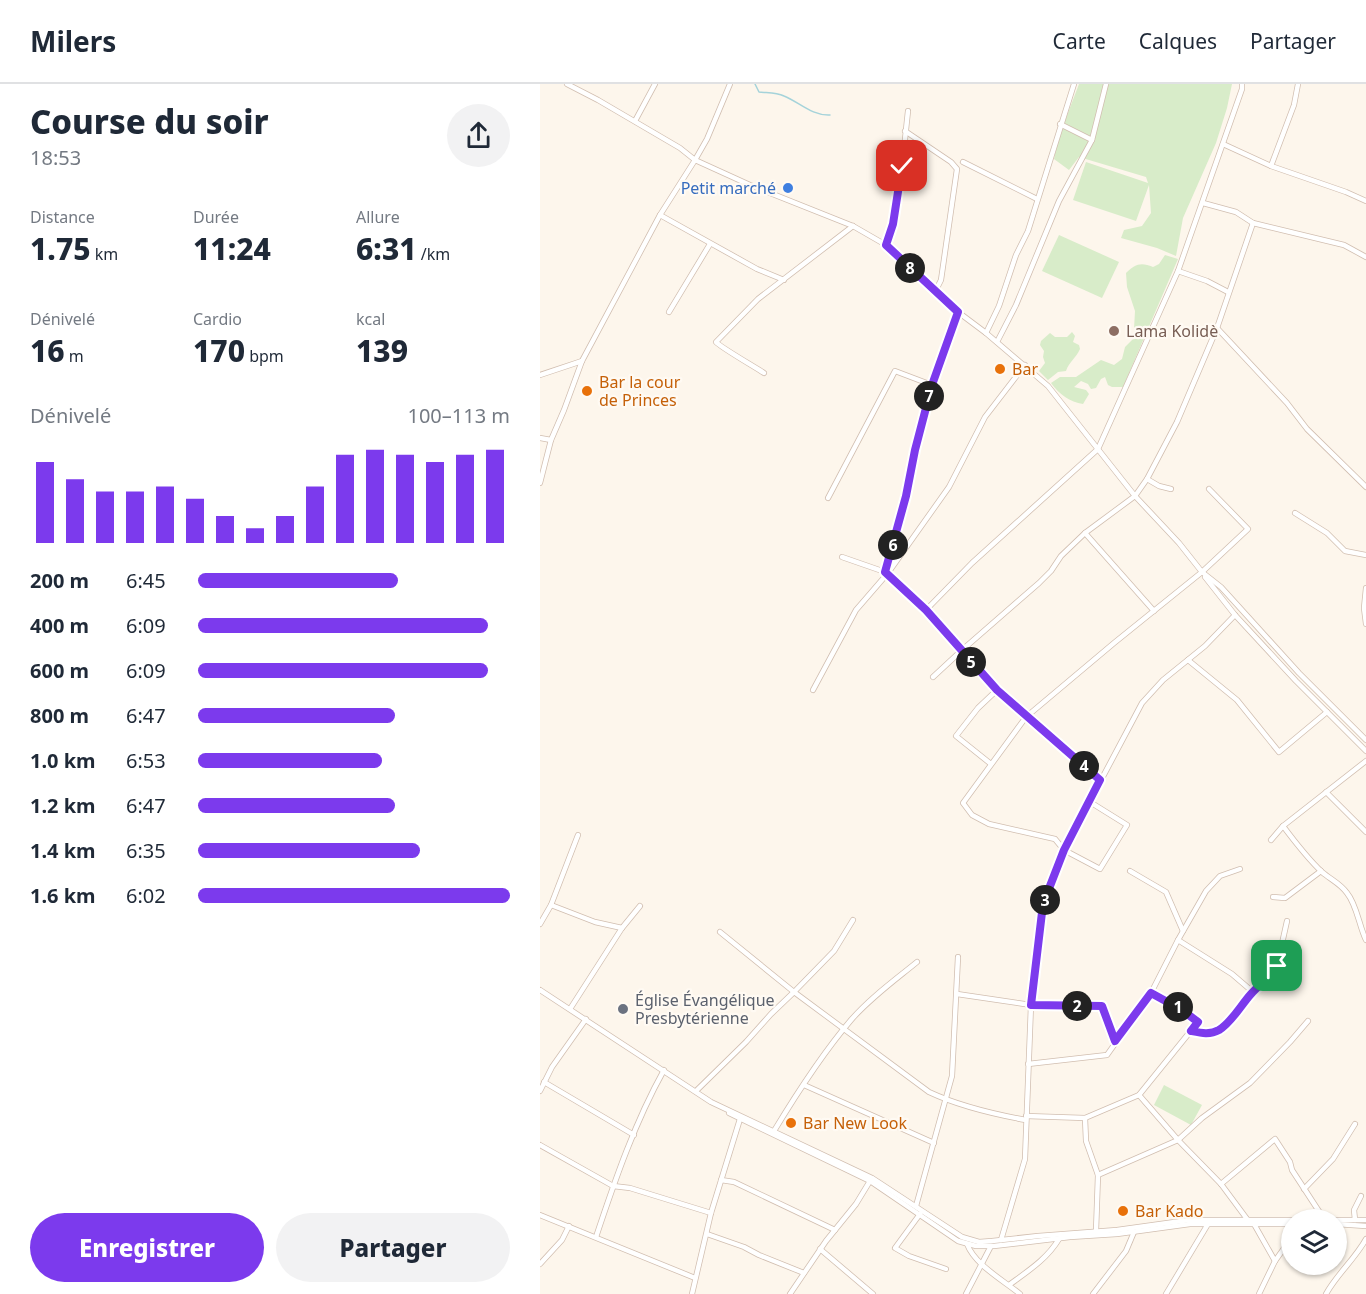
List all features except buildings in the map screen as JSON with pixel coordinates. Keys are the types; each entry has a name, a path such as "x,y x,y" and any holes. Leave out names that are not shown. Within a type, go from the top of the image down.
{"street":[{"path":"567,84 680,148 694,160 853,226 886,245 935,292 1048,386 1135,496 1179,543 1214,591 1296,681 1366,751"},
{"path":"635,122 655,84"},
{"path":"540,483 551,440 582,361 660,215 707,139 730,84"},
{"path":"986,333 1002,298 1016,255 1028,231 1074,84"},
{"path":"997,342 1016,305 1059,201 1092,140 1106,84"},
{"path":"926,610 972,563 1098,449 1178,272 1242,84"},
{"path":"1272,166 1294,105 1298,84"},
{"path":"886,245 894,215 908,111"},
{"path":"1060,124 1092,140"},
{"path":"905,131 951,162 957,169 941,280 935,292"},
{"path":"1223,144 1272,166 1366,201"},
{"path":"963,162 1037,199"},
{"path":"1203,203 1228,209 1253,223 1344,245 1366,257"},
{"path":"660,215 757,269 784,280"},
{"path":"933,677 1051,571 1061,555 1085,533 1135,496 1147,479 1177,422 1216,328 1253,223"},
{"path":"764,373 741,357 721,349 716,342 758,299 853,226"},
{"path":"669,312 710,244"},
{"path":"1178,272 1207,280 1228,291"},
{"path":"886,572 932,385 958,312"},
{"path":"1216,328 1287,403 1307,429 1366,487"},
{"path":"540,375 582,361"},
{"path":"813,690 856,610 949,487 985,417 1025,365"},
{"path":"828,498 895,371 932,385"},
{"path":"540,438 551,440"},
{"path":"1147,479 1159,486 1171,489"},
{"path":"1090,802 1126,825 1100,869 1064,850 1054,839 989,824 972,815 963,803 1026,717 1202,572 1248,529 1209,489"},
{"path":"1295,513 1327,534 1345,551 1366,555"},
{"path":"1085,533 1154,611"},
{"path":"842,557 886,572 926,610 997,690 1100,780"},
{"path":"1202,572 1221,587 1299,673 1366,740"},
{"path":"1366,588 1364,608 1366,624"},
{"path":"1001,1240 1024,1159 1031,1005 1043,904 1064,850 1142,703 1163,680 1205,646 1235,615"},
{"path":"1188,660 1237,700 1279,752 1327,711"},
{"path":"991,764 956,736 978,708 997,690"},
{"path":"1271,840 1283,826 1366,761"},
{"path":"1326,792 1366,832"},
{"path":"1283,826 1304,854 1348,893 1358,914 1366,940"},
{"path":"540,924 551,905 578,835"},
{"path":"1029,1064 1107,1055 1151,993 1206,891 1220,876 1240,869"},
{"path":"1130,871 1166,892 1183,931"},
{"path":"1273,897 1285,898 1321,871"},
{"path":"551,905 595,922 622,928"},
{"path":"570,1009 622,928 640,906"},
{"path":"696,1091 834,951 853,920"},
{"path":"1191,1031 1206,1034 1218,1031 1253,992 1272,975 1277,966 1287,921"},
{"path":"720,932 794,992 929,1092 946,1100 997,1115 1026,1118 1085,1118 1139,1095 1198,1022 1182,1010 1151,993"},
{"path":"1178,940 1232,974 1253,992"},
{"path":"916,1206 951,1076 958,957"},
{"path":"774,1131 844,1030 864,1007 917,962"},
{"path":"540,990 711,1102 740,1119 870,1181 958,1241 967,1244 1134,1232 1190,1224 1281,1224"},
{"path":"957,994 1031,1005 1102,1006 1115,1041"},
{"path":"540,1091 552,1067 586,1019"},
{"path":"1098,1175 1178,1140 1202,1118 1250,1083 1308,1021"},
{"path":"596,1237 613,1186 650,1096 664,1070"},
{"path":"544,1082 634,1135"},
{"path":"804,1085 934,1143"},
{"path":"1139,1095 1178,1140 1221,1184 1247,1219"},
{"path":"711,1102 872,1178 962,1237 979,1242 992,1244 1001,1240 1117,1230 1189,1220 1281,1220"},
{"path":"1085,1118 1086,1141 1098,1175 1096,1231"},
{"path":"692,1294 711,1213 740,1119"},
{"path":"1304,1189 1333,1159 1355,1124"},
{"path":"1221,1184 1275,1140 1317,1209"},
{"path":"540,1145 613,1186 630,1188 711,1213"},
{"path":"721,1180 734,1182 835,1230"},
{"path":"790,1294 820,1249 856,1204 870,1181"},
{"path":"1355,1220 1354,1210 1361,1196"},
{"path":"920,1214 895,1248 909,1256 946,1269"},
{"path":"540,1215 695,1278"},
{"path":"1347,1220 1366,1221"},
{"path":"1166,1294 1209,1224"},
{"path":"1254,1224 1275,1261"},
{"path":"1347,1225 1366,1226"},
{"path":"540,1264 562,1240 569,1226"},
{"path":"1093,1294 1126,1251 1134,1232"},
{"path":"707,1234 804,1273"},
{"path":"1009,1285 1039,1263 1060,1238"},
{"path":"1326,1294 1366,1239"},
{"path":"967,1244 969,1250 983,1264 1020,1294"},
{"path":"966,1294 992,1244"},
{"path":"820,1249 873,1294"},
{"path":"1259,1294 1281,1253"}],"green space":[{"path":"1079,84 1232,84 1216,143 1183,218 1176,256 1121,238 1124,230 1142,226 1151,213 1149,185 1136,221 1073,200 1086,162 1148,183 1146,177 1079,157 1069,170 1054,159 1058,139"},
{"path":"1059,235 1119,262 1102,298 1042,271"},
{"path":"1165,255 1178,259 1123,387 1108,385 1105,377 1101,379 1096,388 1091,389 1088,384 1081,381 1074,387 1086,390 1089,394 1083,404 1065,397 1051,383 1060,377 1076,377 1101,360 1114,365 1122,359 1125,347 1138,334 1134,329 1135,311 1127,287 1126,273 1138,265 1153,267 1159,264"},
{"path":"1072,332 1075,336 1073,342 1079,345 1080,349 1077,355 1066,371 1058,372 1048,380 1039,371 1045,363 1041,341 1050,333 1055,337 1067,337"},
{"path":"1164,1085 1202,1105 1191,1125 1154,1105"}],"waterway":[{"path":"755,84 759,92 775,93 811,111 830,115"}],"place":[{"name":"Petit marché","path":"788,188"},
{"name":"Lama Kolidè","path":"1114,331"},
{"name":"Bar","path":"1000,369"},
{"name":"Bar la cour de Princes","path":"587,391"},
{"name":"Église Évangélique Presbytérienne","path":"623,1009"},
{"name":"Bar New Look","path":"791,1123"},
{"name":"Bar Kado","path":"1123,1211"}],"route":[{"path":"902,166 893,224 886,245 958,312 932,385 906,496 885,572 926,610 997,690 1100,780 1083,817 1064,850 1043,904 1031,1005 1102,1006 1115,1041 1151,993 1172,1003 1198,1022 1191,1031 1206,1034 1218,1031 1225,1025 1253,992 1272,975 1277,966"}]}
